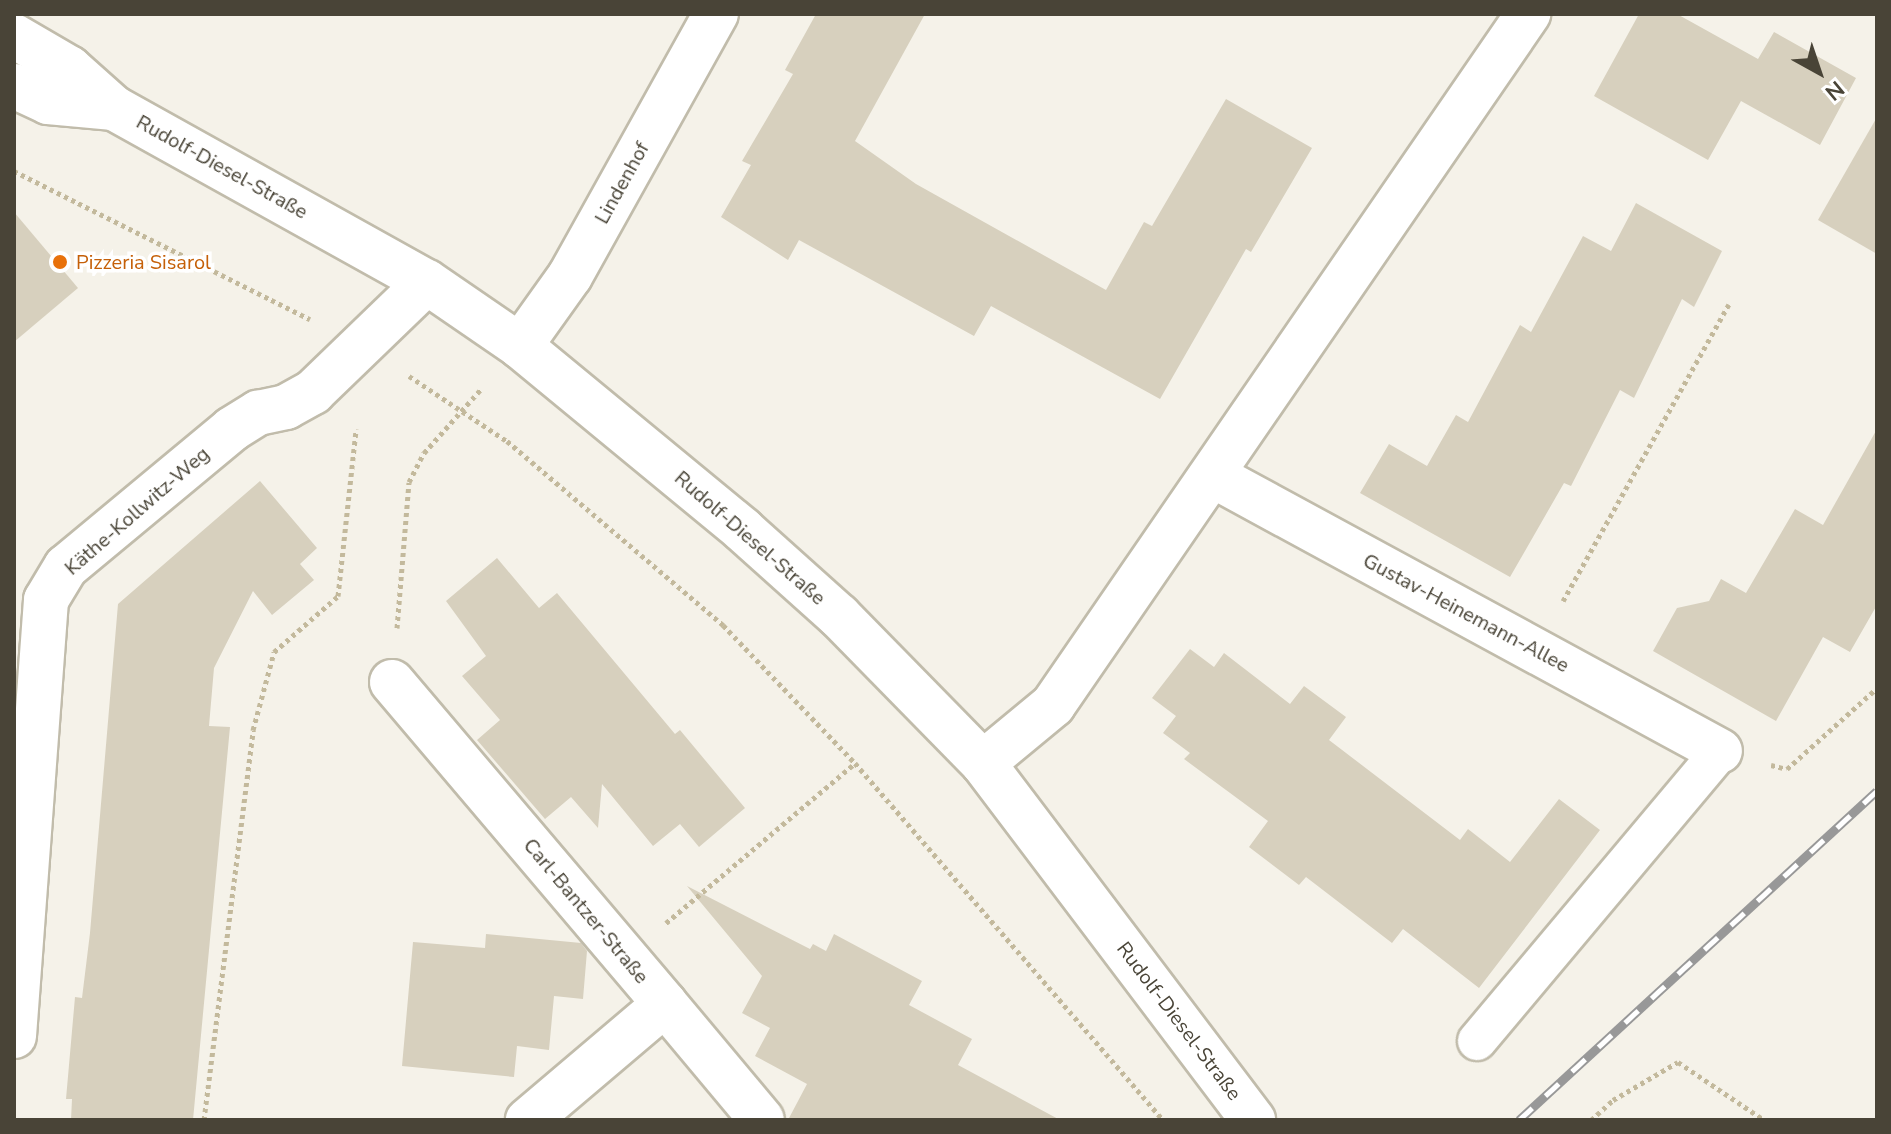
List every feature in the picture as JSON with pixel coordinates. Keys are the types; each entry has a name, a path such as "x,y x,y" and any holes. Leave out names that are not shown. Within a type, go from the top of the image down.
{"street":[{"name":"Lindenhof","path":"520,346 570,276 716,14"},
{"path":"983,763 1053,705 1528,14"},
{"name":"Rudolf-Diesel-Straße","path":"14,36 69,68 114,108 427,282 520,346 829,606 983,763 1253,1120"},
{"name":"Rudolf-Diesel-Straße","path":"14,86 48,102 114,108"},
{"name":"Käthe-Kollwitz-Weg","path":"14,1036 46,600 66,567 232,429 258,413 286,407 313,392 427,282"},
{"name":"Gustav-Heinemann-Allee","path":"1212,475 1720,751"},
{"name":"Carl-Bantzer-Straße","path":"392,682 762,1120"},
{"path":"528,1120 665,1004"}],"lane":[{"path":"1477,1041 1720,751"}],"path":[{"path":"14,171 364,346 507,441 723,625 855,763 1163,1120"},
{"path":"1535,651 1729,304"},
{"path":"204,1120 253,730 274,652 338,596 364,346"},
{"path":"392,682 409,482 424,453 520,346"},
{"path":"1720,751 1787,769 1877,688"},
{"path":"626,958 855,763"},
{"path":"1591,1120 1613,1100 1678,1062 1764,1120"}],"building":[{"path":"816,14 925,14 855,141 916,184 1106,290 1144,222 1152,226 1226,99 1312,148 1251,252 1246,249 1160,399 991,306 974,336 799,240 788,260 721,217 751,165 742,161 793,74 785,70"},
{"path":"1639,14 1677,14 1758,59 1774,32 1856,78 1820,145 1741,101 1708,160 1594,96"},
{"path":"1877,117 1877,254 1818,220"},
{"path":"1636,203 1722,251 1694,307 1682,299 1634,398 1620,390 1571,486 1564,483 1510,577 1360,493 1389,444 1427,466 1456,415 1468,422 1520,325 1531,332 1583,236 1611,251"},
{"path":"14,212 78,288 14,342"},
{"path":"1877,429 1877,605 1850,652 1823,637 1776,721 1653,651 1677,608 1709,601 1721,579 1746,593 1795,509 1823,525"},
{"path":"260,481 317,548 300,564 314,580 272,615 253,591 214,668 209,726 230,727 193,1120 71,1120 72,1099 66,1099 75,997 82,998 90,933 118,604"},
{"path":"497,558 539,608 557,593 675,734 680,730 745,808 699,847 680,824 653,846 602,784 598,828 571,797 545,819 477,740 500,720 462,676 486,656 446,601"},
{"path":"1190,649 1214,667 1224,653 1290,704 1304,686 1346,717 1329,740 1460,840 1468,829 1510,862 1559,799 1600,830 1479,988 1403,929 1392,943 1306,877 1299,885 1249,847 1268,821 1184,759 1190,753 1163,733 1176,716 1152,698"},
{"path":"687,886 810,949 813,944 826,951 834,934 922,981 909,1005 972,1039 958,1065 1060,1120 788,1120 807,1084 755,1056 770,1028 742,1013 762,976"},
{"path":"486,934 581,943 587,951 583,999 554,996 549,1050 517,1046 514,1077 402,1066 413,942 485,948"}],"railway":[{"path":"1519,1120 1877,791"}],"place":[{"name":"Pizzeria Sisarol","path":"60,262"}]}
